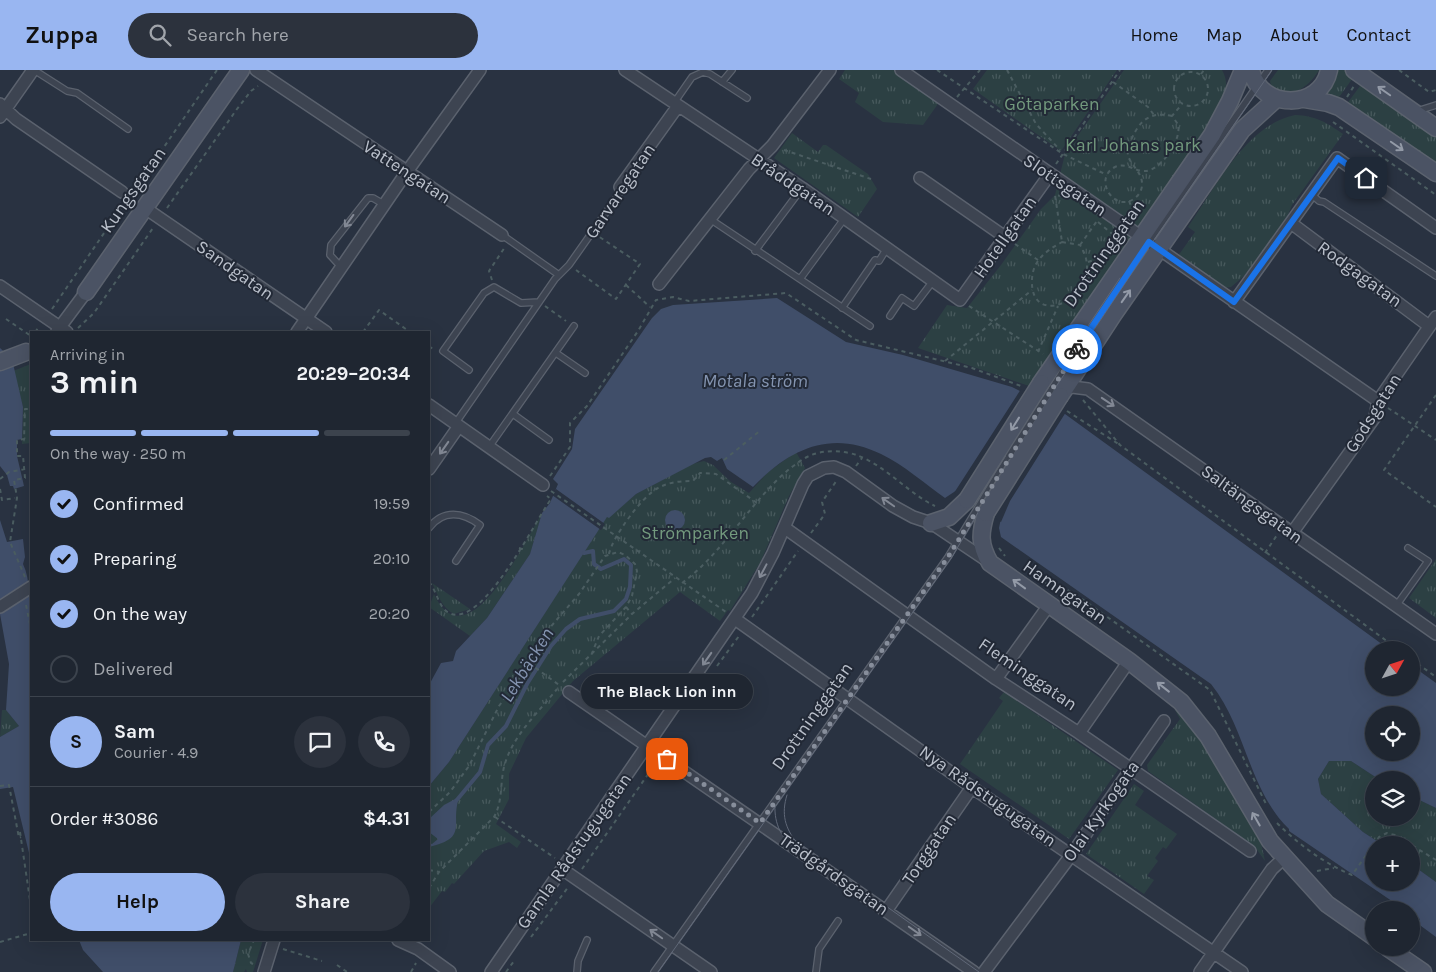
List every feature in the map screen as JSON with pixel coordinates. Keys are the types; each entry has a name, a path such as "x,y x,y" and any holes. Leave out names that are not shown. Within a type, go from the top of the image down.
{"main road":[{"name":"Kungsgatan","path":"86,292 241,70"},
{"path":"1304,99 1323,85 1329,70"},
{"path":"1244,72 1258,86 1276,99 1295,101 1304,99 1339,107 1436,174"},
{"name":"Drottninggatan","path":"972,506 1051,393 1142,234 1212,135 1244,72"},
{"path":"1358,73 1436,128"},
{"name":"Drottninggatan","path":"931,523 972,506 1051,393 1113,315 1142,234 1242,130 1276,99"},
{"path":"0,362 29,351"},
{"name":"Drottninggatan","path":"972,506 980,534 982,550 990,563"},
{"name":"Hamngatan","path":"990,563 1129,661 1176,698 1190,712 1208,736 1261,828 1284,858"},
{"path":"1284,858 1327,904 1365,931"},
{"path":"1399,956 1420,971"}],"street":[{"path":"33,70 2,110 126,194"},
{"name":"Vattengatan","path":"256,70 506,238"},
{"path":"298,331 385,206 406,172 480,70"},
{"name":"Bråddgatan","path":"625,70 802,188 844,219 868,230 887,248 960,300"},
{"path":"659,284 758,160 772,146 830,70"},
{"name":"Slottsgatan","path":"901,70 953,108 1142,234 1234,302 1378,401"},
{"name":"Garvaregatan","path":"620,188 676,105"},
{"path":"1234,302 1338,158 1436,228"},
{"name":"Hotellgatan","path":"960,300 1050,174"},
{"path":"920,178 1005,237"},
{"name":"Sandgatan","path":"145,208 324,331"},
{"name":"Rodgagatan","path":"1290,224 1433,322"},
{"path":"0,286 62,331"},
{"name":"Kungsgatan","path":"62,331 86,292"},
{"name":"Godsgatan","path":"1287,529 1375,417 1378,401 1433,322"},
{"name":"Saltängsgatan","path":"1051,393 1072,387 1088,389 1436,634"},
{"path":"430,406 489,447 543,489"},
{"path":"430,467 457,425"},
{"name":"Hamngatan","path":"785,528 798,494 808,476 824,468 834,467 850,475 893,506 913,517 931,523 990,563"},
{"name":"Fleminggatan","path":"785,528 908,614 996,679 1079,733 1250,851"},
{"name":"Gamla Rådstugugatan","path":"492,972 650,747 735,619 752,593 785,528"},
{"path":"0,607 30,586"},
{"path":"996,679 1049,605"},
{"name":"Nya Rådstugugatan","path":"735,619 972,787 1242,972"},
{"path":"1079,733 1129,661"},
{"name":"Trädgårdsgatan","path":"564,689 974,972"},
{"name":"Olai Kyrkogata","path":"984,972 1072,854 1164,721"},
{"name":"Torggatan","path":"886,911 972,787"},
{"path":"1200,972 1272,869 1284,858"},
{"path":"564,867 576,878 711,972"},
{"path":"400,941 418,949 450,972"},
{"path":"265,970 277,944"}],"lane":[{"path":"33,70 67,91 77,93 128,129"},
{"path":"676,105 692,78 694,70"},
{"path":"722,82 732,70"},
{"name":"Drottninggatan","path":"1142,234 1258,86 1268,70"},
{"path":"692,78 703,72 747,98"},
{"path":"1414,112 1436,105"},
{"name":"Garvaregatan","path":"457,425 539,302 569,265 619,194 620,188"},
{"path":"755,251 802,188"},
{"path":"1311,194 1314,198 1324,202 1436,276"},
{"path":"342,268 330,255 331,245 368,198 373,198 385,206"},
{"path":"710,219 755,251 870,326"},
{"path":"800,279 844,219"},
{"name":"Vattengatan","path":"506,238 559,275"},
{"path":"842,308 875,260 879,261 887,248"},
{"path":"890,316 902,298 914,306 933,281"},
{"path":"469,370 443,351 484,293 494,287 521,303 539,302"},
{"path":"489,447 574,326"},
{"path":"556,353 585,373"},
{"name":"Drottninggatan","path":"654,972 850,699 958,541 972,506 995,479 1051,393"},
{"path":"513,414 549,440"},
{"name":"Drottninggatan","path":"972,506 995,479"},
{"path":"430,527 443,515 454,514 469,517 480,525 456,561"},
{"path":"1396,606 1428,561 1408,548"},
{"path":"816,972 819,949 838,921"},
{"path":"577,972 578,961 587,940"}],"path":[{"path":"126,194 217,70"},
{"path":"937,70 1063,154 1108,175"},
{"path":"953,108 964,88 980,70"},
{"path":"1007,70 1036,124 1063,154"},
{"path":"1050,174 1120,70"},
{"path":"1201,74 1204,70"},
{"path":"1399,70 1429,92 1436,90"},
{"path":"1193,71 1201,74 1207,83 1208,94 1202,103 1192,107 1182,104 1176,98 1173,91 1174,83 1178,76 1185,72 1193,71"},
{"path":"1358,73 1331,120 1436,195"},
{"path":"1112,82 1148,107 1154,114"},
{"path":"1172,116 1182,104"},
{"path":"1172,116 1154,114 1140,125 1130,141 1128,158 1134,168 1141,176 1142,186 1139,195 1129,201 1122,202 1113,199 1107,192 1105,183 1108,175 1115,168 1125,165 1134,168 1145,172 1154,169 1166,155 1177,137 1178,126 1172,116"},
{"path":"772,146 870,179"},
{"path":"1062,242 1055,194 1066,198"},
{"path":"1129,201 1133,211 1137,213"},
{"path":"46,318 124,204"},
{"path":"1080,245 1097,221 1117,238 1118,244"},
{"path":"569,265 616,300 640,264 592,232"},
{"path":"1117,238 1142,234"},
{"path":"1005,237 1038,260"},
{"path":"494,287 489,271 506,238"},
{"path":"1062,242 1080,245 1088,262 1085,282 1073,298 1058,306 1046,307 1036,301 1032,290 1033,270 1038,260 1050,248 1062,242"},
{"path":"1088,262 1120,251"},
{"path":"626,285 651,307"},
{"path":"945,360 1032,290"},
{"path":"430,584 445,610 455,615 464,614 475,609 485,599 551,499 543,489 570,447 570,422 587,406 647,318 656,300 673,297 690,301 720,301 786,294 856,340 945,360 1051,393 1264,554 1386,641"},
{"path":"960,300 1038,352 1058,306"},
{"path":"546,307 574,326"},
{"path":"364,331 379,310 409,331"},
{"path":"6,319 30,335"},
{"path":"623,353 627,356"},
{"path":"1436,395 1384,470 1436,507"},
{"path":"1080,396 1120,446"},
{"path":"1378,401 1436,440"},
{"path":"30,409 25,409 24,439 17,440 17,456 23,456 26,478 14,480 17,498 10,538 30,586 25,600 30,624"},
{"path":"724,460 761,430"},
{"path":"682,583 713,556 757,504 794,466 809,456 824,452 842,451 862,458 928,502 941,507"},
{"path":"714,670 825,514 822,502 837,479 841,477 847,479 862,458"},
{"path":"0,479 9,472 25,468"},
{"path":"609,554 612,542 648,495 674,482 692,481 700,472 716,474 757,504"},
{"path":"0,489 2,500 17,498"},
{"path":"554,492 735,619"},
{"path":"1264,554 1287,529"},
{"path":"996,544 1008,559"},
{"path":"519,548 526,550"},
{"path":"430,811 450,792 465,772 499,706 548,632 579,594 601,560 609,554 618,552 625,554 634,564 637,571 632,596 626,607 599,636 590,658"},
{"path":"430,886 438,872 494,816 499,806 504,767 512,748 524,728 564,689 590,658 632,614 675,578"},
{"path":"1049,588 1042,583 1061,586 1082,599 1210,690 1268,807"},
{"path":"626,607 632,614"},
{"path":"529,663 564,689"},
{"path":"1420,665 1436,676"},
{"path":"682,710 689,708 704,685"},
{"path":"526,944 576,878 651,770 654,760 650,747"},
{"path":"0,786 9,785 19,838 21,837"},
{"path":"494,816 564,867"},
{"path":"1275,822 1290,836 1334,868 1352,875 1379,837 1387,833 1395,835 1436,860"},
{"path":"20,832 30,900"},
{"path":"1309,872 1334,868"},
{"path":"430,870 438,872"},
{"path":"0,942 30,933"},
{"path":"253,941 249,948 251,963 265,970"},
{"path":"277,944 322,961"},
{"path":"506,972 516,958"},
{"path":"337,965 347,972"}],"green space":[{"path":"845,70 896,70 940,101 923,125 883,122 855,102 859,93 839,79"},
{"name":"Götaparken","path":"987,70 1117,70 1061,151 973,89"},
{"name":"Karl Johans park","path":"1124,70 1222,70 1225,78 1225,96 1202,137 1029,386 918,348 947,305 967,308 1041,209 1055,195 1065,154"},
{"path":"1278,70 1319,70 1310,82 1298,91 1284,93 1271,85 1270,81"},
{"path":"1333,70 1347,70 1355,75 1337,100 1321,94"},
{"path":"1363,82 1436,132 1436,163 1377,122 1346,105"},
{"path":"1295,115 1320,120 1343,134 1292,205 1285,222 1244,276 1231,287 1223,288 1178,256 1195,232 1188,227 1233,160 1247,145 1261,131 1277,121"},
{"path":"792,133 818,152 823,145 826,145 868,174 877,189 858,217 774,158"},
{"path":"30,364 30,443 22,444 23,407 13,371"},
{"name":"Strömparken","path":"796,452 805,468 789,496 760,563 730,611 728,610 720,621 680,592 573,681 526,738 509,774 509,799 496,824 521,842 517,848 509,842 484,851 454,884 452,883 445,892 442,891 430,907 430,785 449,762 607,516 609,517 636,494 692,464 704,461 713,465 731,482 749,493 768,472"},
{"path":"542,513 530,554 487,618 470,636 430,608 434,594 447,612 463,615 478,607 494,590 523,547"},
{"path":"1436,559 1436,618 1409,598"},
{"path":"432,583 470,609 454,614 441,601"},
{"path":"1004,692 1118,770 1069,839 960,764 1003,701 999,698"},
{"path":"1177,709 1200,737 1261,843 1265,861 1255,847 1148,771 1147,765 1180,719 1175,710"},
{"path":"2,710 6,710 19,726 0,737"},
{"path":"1329,761 1351,761 1366,771 1365,826 1420,826 1420,800 1436,808 1436,882 1420,870 1420,836 1369,836 1321,794 1318,779"},
{"path":"1134,784 1144,791 1135,805 1177,834 1166,849 1163,847 1155,858 1158,861 1147,876 1154,880 1144,894 1086,854"},
{"path":"241,941 263,941 253,972 247,972 246,969 244,972 233,972"}],"water":[{"name":"Motala ström","path":"777,298 846,342 903,355 1012,387 1065,414 1378,641 1365,641 1365,696 1420,696 1420,671 1436,683 1436,808 1420,800 1420,771 1366,771 1351,761 1329,761 1318,779 1321,794 1369,836 1365,836 1365,883 1289,831 1275,813 1264,796 1232,719 1223,701 1211,684 1001,537 999,528 1001,518 957,490 945,498 890,458 863,447 845,443 828,443 796,453 781,462 753,487 727,469 722,458 717,461 711,457 705,458 636,494 609,518 607,517 449,762 430,785 430,683 441,663 453,661 456,651 487,618 530,554 542,513 550,503 558,484 553,479 572,449 575,429 652,318 661,309 673,305"},
{"path":"0,348 12,359 23,407 22,439 17,440 17,456 24,486 14,489 13,486 10,486 7,475 0,466"},
{"path":"675,510 682,513 685,520 682,527 675,530 668,527 665,520 668,513"},
{"path":"0,520 7,542 23,539 25,557 23,564 28,583 30,608 30,857 13,787 0,789 0,737 19,726 6,710 9,664 0,614"},
{"path":"459,797 456,829 449,839 430,847 430,843 432,844 438,839 430,833 430,818 444,805"},
{"name":"Motala ström","path":"1420,870 1436,882 1436,937 1420,925 1420,901 1392,901 1377,891 1420,891"},
{"path":"79,941 241,941 233,972 103,972 83,950"}],"pier":[{"path":"1021,389 1066,412 1010,501 1001,522 954,493"},
{"path":"556,489 605,524 601,530 552,495"}],"waterway":[{"name":"Lekbäcken","path":"456,801 480,772 488,745 506,726 527,684 551,646 566,629 580,619 614,611 626,599 630,587 631,565 624,559 601,569 594,564 593,551 584,553"}],"tram line":[{"path":"658,972 952,557 1053,391 1152,243 1272,70"},
{"path":"1088,326 1120,278"},
{"path":"787,795 784,808 785,820 797,843 979,972"},
{"path":"775,805 776,819 780,831 796,851"}],"way so far":[{"path":"667,759 760,823 948,557 977,507 1077,349"}],"place":[{"name":"The Black Lion inn","path":"667,759"}],"route":[{"path":"1077,349 1149,242 1234,302 1338,158 1366,178"}]}
